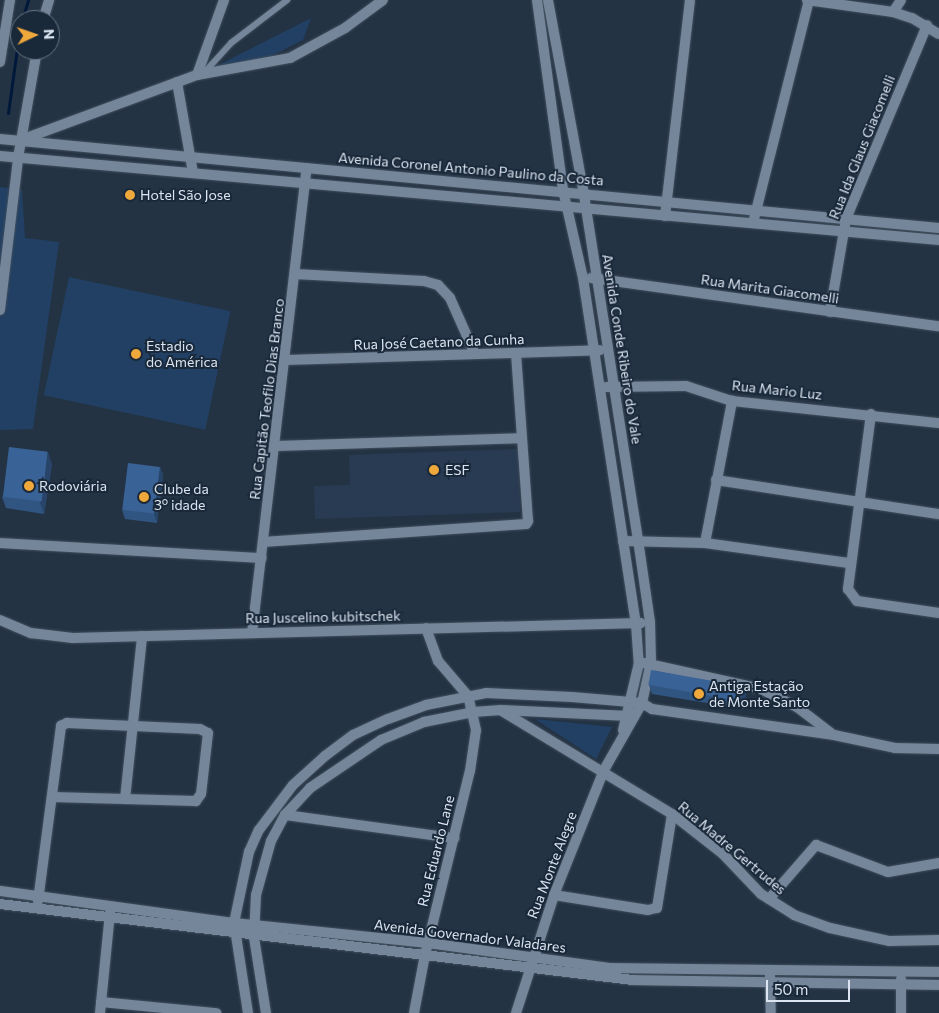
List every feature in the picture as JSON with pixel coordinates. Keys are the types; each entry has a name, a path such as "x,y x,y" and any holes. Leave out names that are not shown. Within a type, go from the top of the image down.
{"street":[{"path":"0,62 10,0"},
{"path":"200,75 224,0"},
{"name":"Avenida Conde Ribeiro do Vale","path":"536,0 563,190 583,278 636,624 639,663 636,702"},
{"name":"Avenida Conde Ribeiro do Vale","path":"548,0 584,192 612,386 650,622 651,662 636,702"},
{"path":"665,216 690,0"},
{"path":"753,223 808,0 893,12 927,25 939,34"},
{"path":"893,12 901,0"},
{"path":"21,140 177,82 200,75 290,58 345,28 380,1"},
{"name":"Rua Ida Glaus Giacomelli","path":"830,312 846,219 927,25"},
{"path":"0,310 18,158 35,60"},
{"path":"547,79 562,78"},
{"path":"177,82 194,173"},
{"name":"Avenida Coronel Antonio Paulino da Costa","path":"0,139 563,190 666,204 939,228"},
{"path":"556,144 574,142"},
{"path":"113,166 114,149"},
{"path":"0,156 567,209 939,240"},
{"name":"Rua Capitão Teofilo Dias Branco","path":"252,633 286,360 307,168"},
{"path":"295,274 424,281 438,285 450,298 475,354"},
{"name":"Rua Marita Giacomelli","path":"583,278 597,278 939,326"},
{"name":"Rua José Caetano da Cunha","path":"286,360 607,350"},
{"path":"263,542 517,527 528,520 516,353"},
{"name":"Rua Mario Luz","path":"600,388 612,386 686,386 732,401 871,414 939,423"},
{"path":"705,543 732,401"},
{"path":"871,414 847,579 850,596 869,603 939,613"},
{"path":"274,446 522,438"},
{"path":"716,480 939,514"},
{"path":"623,541 705,543 849,563"},
{"path":"0,543 262,558"},
{"name":"Rua Juscelino kubitschek","path":"0,620 49,637 636,624 650,622"},
{"path":"426,628 438,661 468,696"},
{"path":"125,799 142,636"},
{"path":"639,663 651,662 761,690 797,707 834,735"},
{"path":"248,1013 233,928 250,852 259,830 293,785 353,735 426,705 468,696 503,694 636,702 652,709 834,735 895,748 939,749"},
{"name":"Rua Eduardo Lane","path":"414,1013 425,955 475,746 473,712 468,696"},
{"name":"Rua Monte Alegre","path":"623,730 624,715 636,702"},
{"name":"Rua Monte Alegre","path":"516,1013 529,967 554,895 604,770 623,730 635,716 636,702"},
{"path":"266,1013 254,937 261,869 271,841 285,815 310,788 381,740 424,722 473,712 501,710 635,716 652,709"},
{"name":"Rua Madre Gertrudes","path":"501,710 604,770 672,814 723,854 769,900 794,914 858,936 889,941 939,940"},
{"path":"37,909 59,728 63,724 205,730 209,737 199,798 192,802 52,797"},
{"path":"554,895 648,910 657,908 672,814"},
{"path":"285,815 454,838"},
{"path":"769,900 816,845 888,872 939,863"},
{"name":"Avenida Governador Valadares","path":"0,891 111,905 233,928 254,937 633,980 687,982 770,976 939,972"},
{"name":"Avenida Governador Valadares","path":"0,904 109,917 233,928 254,925 428,943 611,968 939,985"},
{"path":"100,1013 111,905"},
{"path":"687,971 687,982"},
{"path":"901,972 901,1013"},
{"path":"770,976 771,1013"},
{"path":"101,1002 216,1013"}],"lane":[{"path":"200,75 231,43 287,0"}],"shaded area":[{"path":"311,18 303,40 273,55 238,67 207,71"},
{"path":"0,187 22,190 25,238 59,242 33,429 0,430"},
{"name":"Estadio do América","path":"69,277 230,311 205,430 44,395"},
{"name":"ESF","path":"518,449 520,512 315,519 314,486 350,485 349,455"},
{"path":"535,719 612,727 596,759"}],"building":[{"name":"Rodoviária","path":"9,447 48,452 42,501 3,497"},
{"name":"Clube da 3º idade","path":"128,463 160,467 154,514 122,510"},
{"path":"651,670 743,686 740,701 648,685"}],"waterway":[{"path":"25,10 28,0"},
{"path":"8,113 15,60"}],"place":[{"name":"Hotel São Jose","path":"130,195"},
{"name":"Estadio do América","path":"136,354"},
{"name":"ESF","path":"434,470"},
{"name":"Rodoviária","path":"29,486"},
{"name":"Clube da 3º idade","path":"144,497"},
{"name":"Antiga Estação de Monte Santo","path":"699,694"}]}
